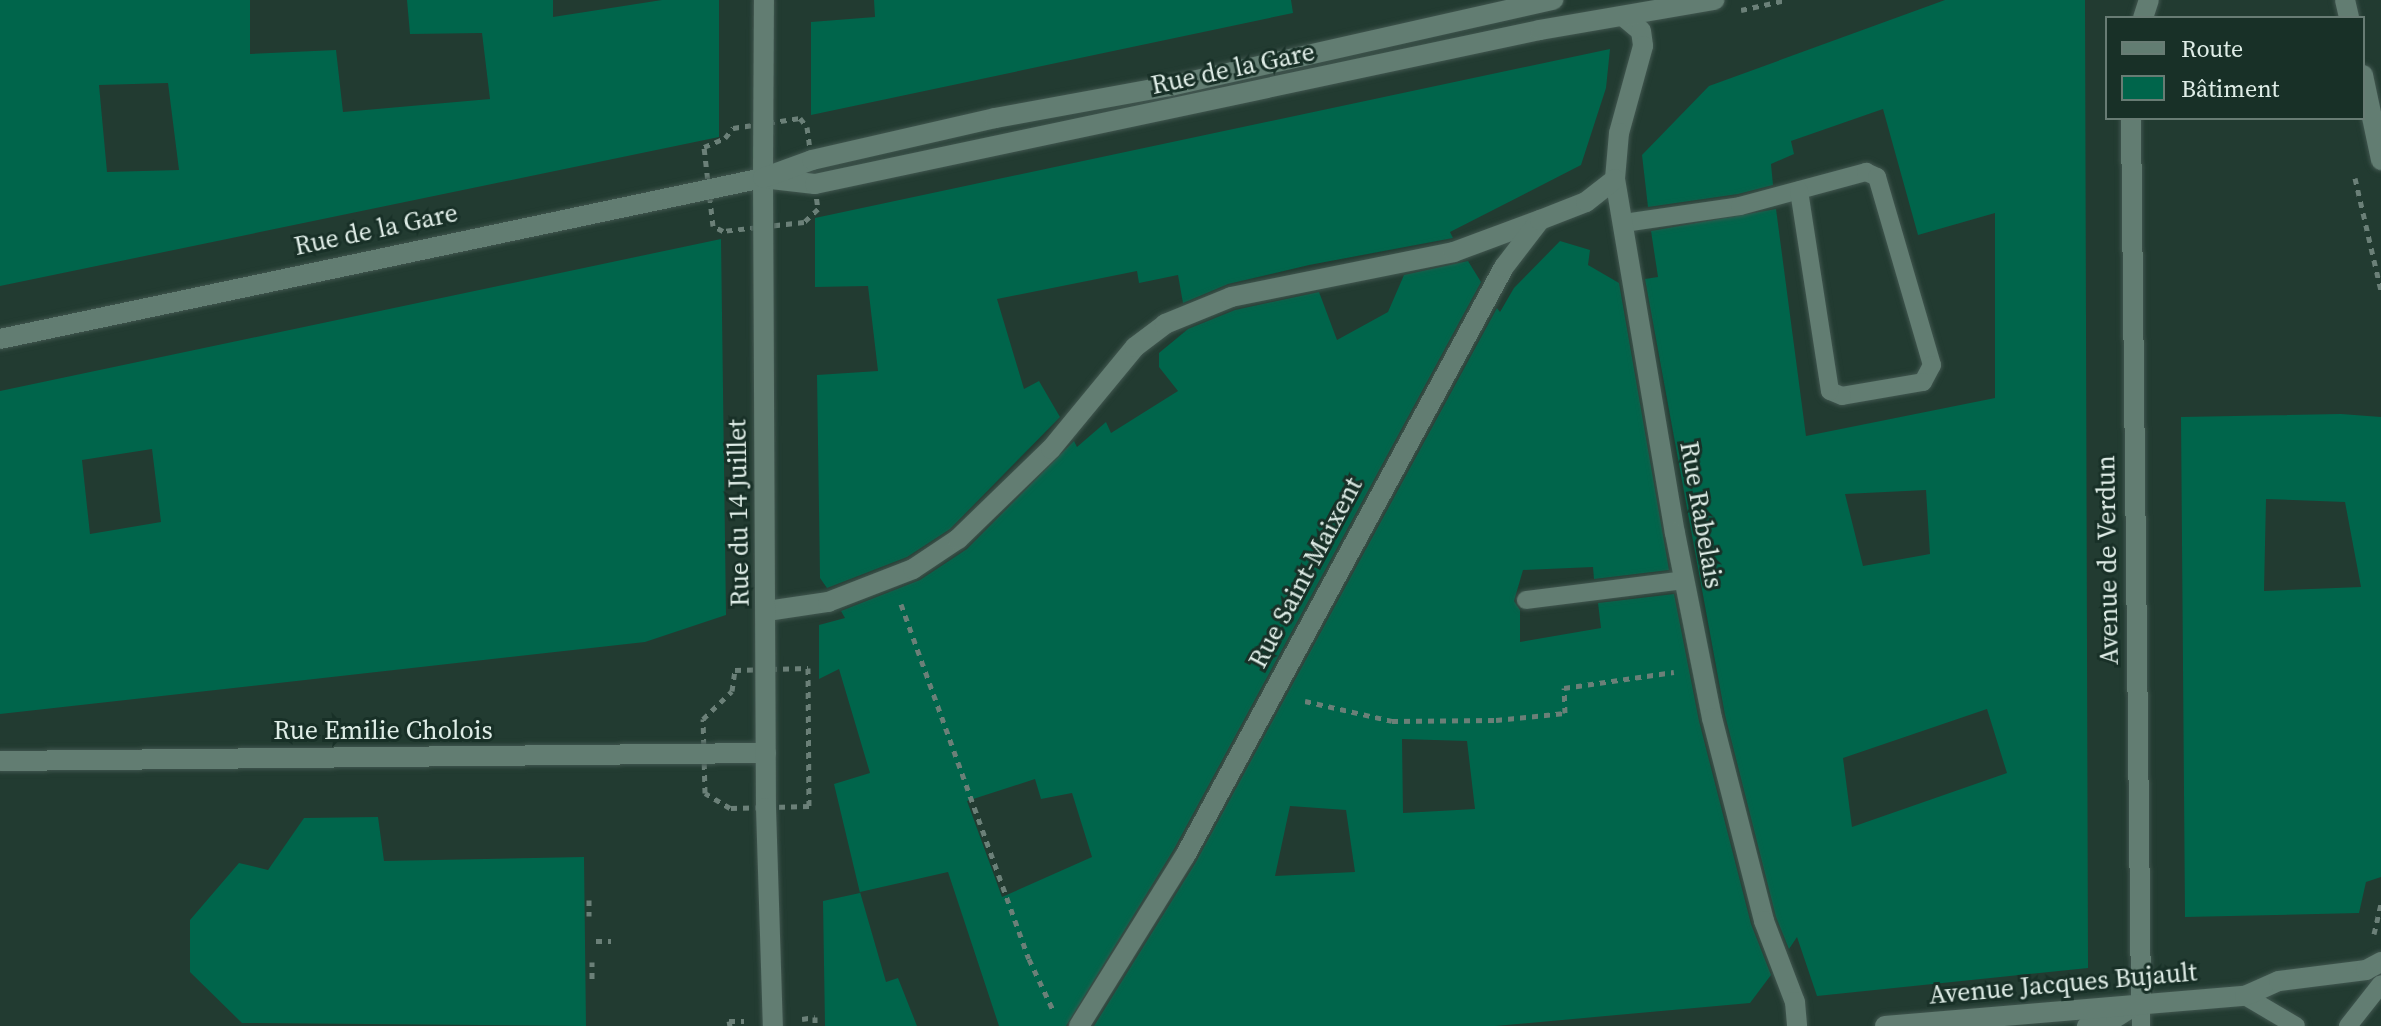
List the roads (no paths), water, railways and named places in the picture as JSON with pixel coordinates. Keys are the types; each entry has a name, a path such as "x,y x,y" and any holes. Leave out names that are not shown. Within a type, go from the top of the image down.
{"street":[{"name":"Rue du 14 Juillet","path":"764,0 766,753 773,1026"},
{"name":"Rue de la Gare","path":"0,339 763,178 812,160 995,118 1170,86 1553,0"},
{"name":"Rue de la Gare","path":"763,178 815,184 1623,16 1714,0"},
{"name":"Rue Rabelais","path":"1623,16 1641,31 1643,46 1619,133 1615,179 1703,668 1764,921 1795,1002 1797,1026"},
{"path":"2365,84 2381,160"},
{"name":"Avenue de Verdun","path":"2131,120 2141,1002"},
{"path":"767,611 828,602 892,577 958,539 1008,495 1135,347 1165,324 1231,297 1454,252 1586,202 1615,179"},
{"name":"Rue Saint-Maixent","path":"1079,1026 1185,856 1484,302 1540,220"},
{"name":"Rue Emilie Cholois","path":"0,761 766,753"},
{"name":"Avenue Jacques Bujault","path":"1885,1026 2141,1002 2245,996 2279,981 2366,970 2381,962"}],"lane":[{"path":"1624,223 1740,206 1799,190 1866,172 1877,177 1932,365 1923,382 1842,396 1830,391 1799,190"},
{"path":"1526,600 1685,580"},
{"path":"2348,1026 2381,984"},
{"path":"2245,996 2296,1026"},
{"path":"2086,1026 2115,1019 2141,1002"},
{"path":"2141,1002 2141,1026"}]}
